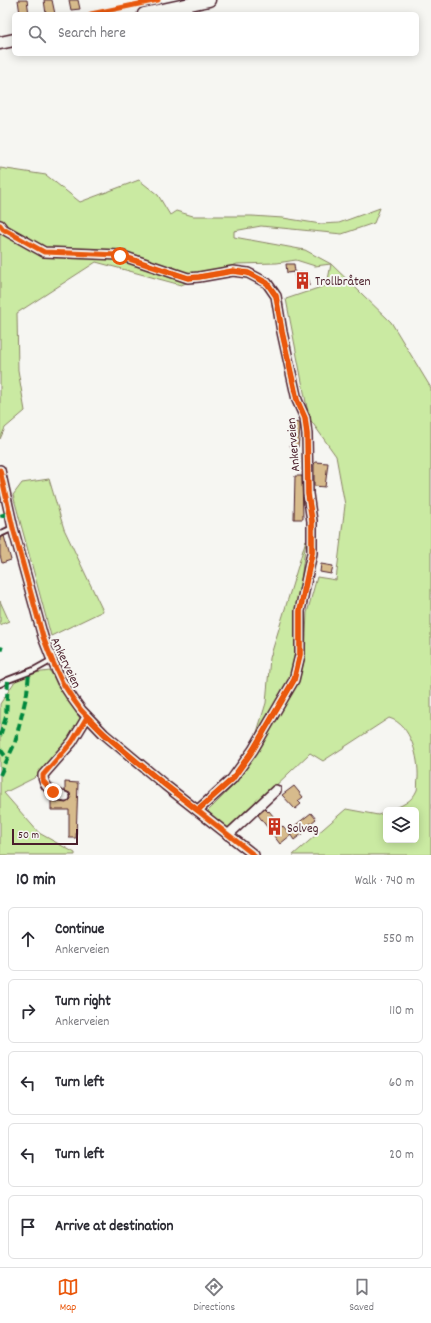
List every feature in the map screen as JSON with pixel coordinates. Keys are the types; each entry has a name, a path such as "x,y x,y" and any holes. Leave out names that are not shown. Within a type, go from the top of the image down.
{"street":[{"path":"153,12 209,0"},
{"path":"0,43 12,40"},
{"name":"Ankerveien","path":"0,225 3,229 44,252 120,256 188,278 233,271 248,273 267,283 276,296 297,400 305,418 307,434 308,494 312,521 312,553 300,611 300,654 294,680 253,750 232,780 198,810"},
{"name":"Ankerveien","path":"0,470 13,528 43,637 65,687 87,717 104,734 165,785 254,855"},
{"path":"65,797 58,795 47,786 43,781 43,775 72,742 87,717"},
{"path":"228,835 276,790"}],"lane":[{"path":"0,534 13,528"},
{"path":"0,684 34,670 52,660"}],"green space":[{"path":"0,168 46,175 80,202 139,180 158,195 170,215 176,211 193,216 252,216 283,218 321,224 339,223 380,208 374,223 342,234 261,226 234,231 234,237 305,250 331,264 315,266 296,260 277,263 237,264 181,285 96,262 17,313 18,370 25,411 5,428 0,439"},
{"path":"331,264 391,322 431,388 431,855 293,855 346,809 378,815 383,813 383,843 419,843 419,807 398,807 412,798 417,789 418,770 415,752 408,734 403,727 397,721 389,718 323,761 310,753 228,831 208,811 235,784 298,683 305,657 307,613 317,577 336,580 345,505 336,456 309,418 286,299 327,285"},
{"path":"49,479 64,529 103,611 51,636 13,495 22,483"},
{"path":"306,540 297,612 296,656 290,679 254,742 266,703 270,658"},
{"path":"0,601 9,621 0,625"},
{"path":"50,671 81,720 68,744 34,778 4,793 39,833 75,853 75,855 0,855 0,704 19,675"}],"building":[{"path":"18,0 27,0 29,12 20,12"},
{"path":"44,0 52,0 55,12 46,12"},
{"path":"69,0 78,0 80,9 71,10"},
{"path":"286,264 294,264 295,272 287,273"},
{"name":"Trollbråten","path":"307,272 310,285 296,288 294,274"},
{"path":"293,422 300,423 298,447 290,446"},
{"path":"315,462 328,463 325,487 314,486"},
{"path":"295,476 302,476 303,519 294,519"},
{"path":"4,536 11,560 2,563 0,555 0,538"},
{"path":"321,564 333,566 331,574 320,572"},
{"path":"65,782 78,783 76,838 69,838 69,810 51,810 51,801 66,803 71,799 70,793 65,791"},
{"path":"294,786 303,797 298,801 301,804 295,809 282,795"},
{"name":"Solveg","path":"265,809 268,812 269,811 282,827 283,826 291,835 280,844 258,815"},
{"path":"311,813 316,819 301,831 303,833 294,840 288,831"}],"marked path":[{"path":"0,516 10,513"},
{"path":"0,775 15,743 27,693 29,673"},
{"path":"0,736 6,717 8,680"},
{"path":"0,749 8,760"}],"cycle path":[{"path":"101,12 158,0"},
{"path":"0,225 3,229 44,252 120,255 188,278 233,271 248,273 267,283 276,296 282,332 297,400 305,418 307,434 308,494 312,521 312,553 300,611 300,655 294,680 253,750 232,779 198,810"},
{"path":"0,470 13,528 43,637 62,682 73,699 81,710 104,734 165,785 254,855"}],"place":[{"name":"Trollbråten","path":"302,280"},
{"name":"Solveg","path":"274,827"}],"route":[{"path":"53,792 43,781 43,775 72,742 87,717 104,734 165,785 198,810 232,780 253,750 294,680 300,654 300,611 312,553 312,521 308,494 307,434 305,418 297,400 282,332 276,296 267,283 248,273 233,271 188,278 120,256"}]}
